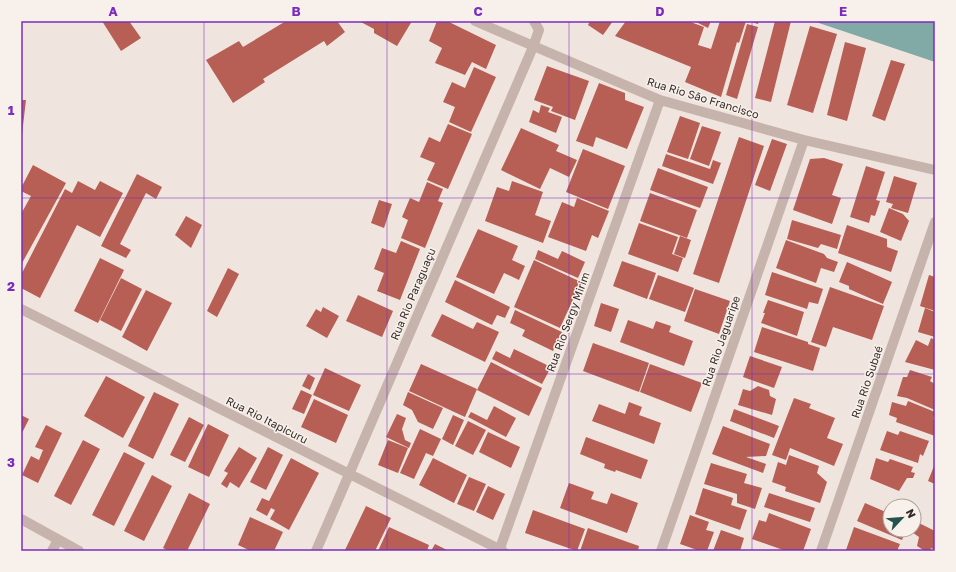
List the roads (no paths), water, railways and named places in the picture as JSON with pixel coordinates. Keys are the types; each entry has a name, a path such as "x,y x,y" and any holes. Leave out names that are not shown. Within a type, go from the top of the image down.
{"street":[{"name":"Rua Rio São Francisco","path":"474,21 660,100 804,140 935,170"},
{"name":"Rua Rio Paraguaçu","path":"316,551 533,47 538,30 534,21"},
{"name":"Rua Rio Sergy Mirim","path":"501,550 660,100"},
{"name":"Rua Rio Jaguaripe","path":"661,551 804,140"},
{"name":"Rua Rio Subaé","path":"821,551 935,222"},
{"name":"Rua Rio Itapicuru","path":"21,309 501,550"},
{"path":"21,519 78,551"},
{"path":"52,551 58,540"}],"water":[{"path":"813,21 935,21 935,62"}]}
